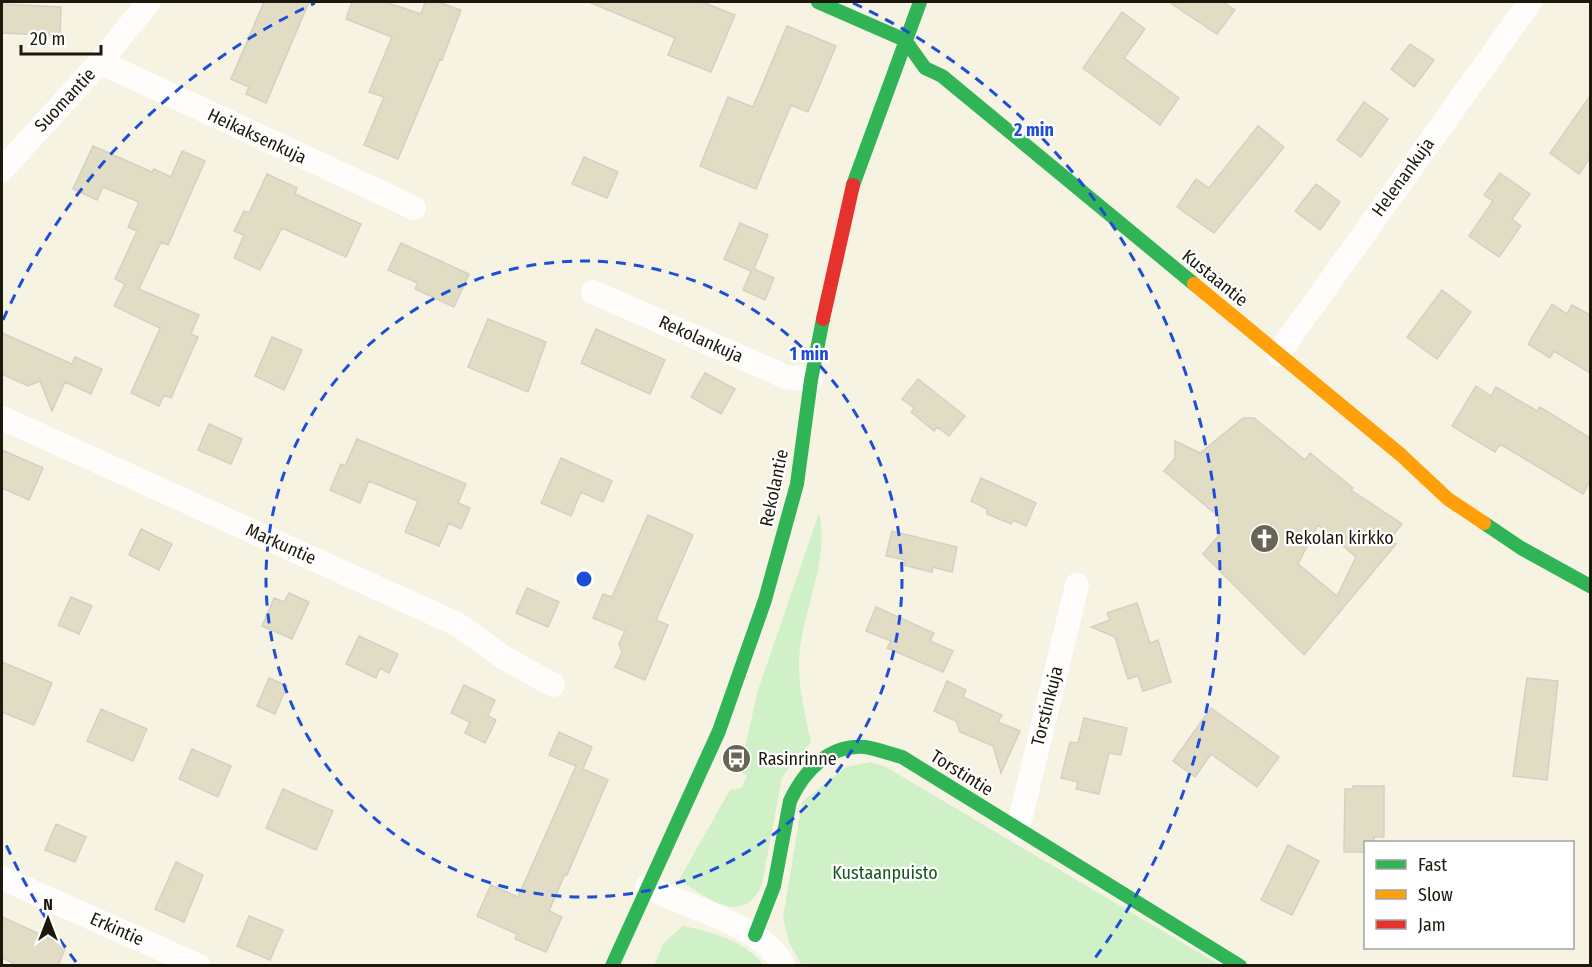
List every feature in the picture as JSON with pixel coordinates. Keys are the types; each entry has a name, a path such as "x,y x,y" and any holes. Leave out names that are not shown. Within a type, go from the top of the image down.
{"street":[{"name":"Suomantie","path":"2,170 100,62 149,2"},
{"name":"Kustaantie","path":"818,2 904,40 925,68 942,76 1401,455 1448,499 1521,548 1590,586"},
{"name":"Rekolantie","path":"612,966 719,731 765,600 797,484 811,380 836,252 857,170 920,2"},
{"name":"Helenankuja","path":"1278,354 1530,2"},
{"name":"Heikaksenkuja","path":"100,62 414,208"},
{"name":"Rekolankuja","path":"593,292 786,376 811,380"},
{"name":"Markuntie","path":"2,418 457,624 503,657 553,685"},
{"name":"Torstinkuja","path":"1018,828 1077,585"},
{"name":"Torstintie","path":"755,935 769,907 775,886 790,801 803,774 826,754 844,748 862,747 902,757 1240,966"},
{"name":"Erkintie","path":"2,878 199,966"},
{"path":"647,887 755,935 780,958 783,966"}],"green space":[{"path":"819,513 821,547 819,564 803,631 799,660 802,696 811,743 798,755 782,778 762,884 754,897 745,904 735,907 724,905 713,901 679,880 730,790 741,788 747,776 738,768 758,690"},
{"name":"Kustaanpuisto","path":"871,762 886,767 1220,965 802,965 790,945 783,918 802,802 846,767"},
{"path":"683,926 716,934 738,944 748,950 763,965 654,965 664,943"}],"building":[{"path":"264,2 309,2 266,103 246,94 249,87 231,79"},
{"path":"352,2 385,2 421,14 425,2 438,2 461,10 442,60 440,59 398,159 364,145 384,97 369,92 392,37 346,19"},
{"path":"589,2 702,2 735,15 711,72 668,55 675,38"},
{"path":"1169,2 1223,2 1235,10 1217,34"},
{"path":"2,4 61,7 60,36 2,33"},
{"path":"1122,12 1145,29 1124,58 1179,98 1160,125 1083,68"},
{"path":"787,26 836,46 808,112 791,105 756,189 700,166 728,97 753,107"},
{"path":"1410,44 1434,60 1414,87 1391,69"},
{"path":"1590,96 1590,158 1579,174 1550,153"},
{"path":"1364,102 1388,119 1361,157 1337,140"},
{"path":"1258,126 1284,147 1214,233 1177,207 1196,179 1209,188"},
{"path":"93,146 152,172 154,169 171,177 182,151 205,161 168,245 161,242 139,289 199,315 191,334 198,337 171,398 164,395 159,406 131,393 160,328 114,306 125,284 115,279 137,231 128,227 139,202 103,187 97,200 73,189"},
{"path":"584,157 618,172 607,198 572,184"},
{"path":"1500,173 1530,194 1512,219 1521,226 1499,257 1469,236 1493,201 1484,195"},
{"path":"267,174 297,188 295,194 361,224 346,257 282,228 260,270 234,258 244,235 234,231 244,211 249,213"},
{"path":"1316,184 1340,202 1320,230 1295,211"},
{"path":"740,223 768,235 754,269 774,278 765,300 743,290 751,271 724,259"},
{"path":"401,243 469,274 454,307 415,289 418,283 388,270"},
{"path":"1442,290 1471,312 1437,359 1407,337"},
{"path":"1552,304 1567,314 1572,305 1590,315 1590,373 1554,351 1550,358 1528,344"},
{"path":"488,319 546,342 528,392 468,367"},
{"path":"596,329 665,360 650,394 581,363"},
{"path":"2,333 72,364 75,357 102,369 91,394 65,382 52,411 40,381 28,386 2,374"},
{"path":"272,337 302,350 284,390 255,376"},
{"path":"705,373 735,389 721,414 691,397"},
{"path":"918,379 965,416 949,436 937,427 934,431 911,412 914,408 902,399"},
{"path":"1476,386 1491,396 1496,387 1537,411 1540,407 1590,438 1590,481 1583,494 1500,444 1495,452 1452,426"},
{"name":"Rekolan kirkko","path":"1243,418 1254,418 1305,460 1310,453 1353,488 1351,490 1402,524 1390,539 1396,544 1304,655 1203,554 1220,534 1218,516 1164,471 1175,458 1175,441 1200,453","holes":["1318,525 1356,557 1337,596 1298,564"]},
{"path":"209,424 242,439 231,464 198,450"},
{"path":"357,439 466,484 458,503 470,508 461,529 449,523 439,546 405,532 418,501 369,481 360,503 330,490 341,464 345,466"},
{"path":"2,450 43,468 29,500 2,488"},
{"path":"561,458 612,481 603,502 581,492 571,516 541,503"},
{"path":"981,478 1036,503 1026,526 1013,520 1011,524 987,514 987,509 971,501"},
{"path":"648,515 693,535 656,620 668,625 645,680 615,667 622,652 619,644 625,631 593,618 603,594 612,597"},
{"path":"141,529 172,544 159,570 129,555"},
{"path":"892,531 957,547 952,572 933,567 932,572 903,565 905,560 886,556"},
{"path":"527,588 559,602 548,627 516,613"},
{"path":"289,593 309,602 292,639 262,626 274,598 284,602"},
{"path":"71,597 92,606 79,634 58,625"},
{"path":"1137,603 1150,643 1158,640 1171,682 1143,691 1138,676 1128,679 1115,637 1091,627 1110,620 1107,613"},
{"path":"876,607 934,633 930,641 953,651 943,672 887,648 891,641 866,631"},
{"path":"359,636 398,654 389,673 380,668 376,678 346,664"},
{"path":"2,662 52,683 34,725 2,712"},
{"path":"269,678 287,686 275,714 257,706"},
{"path":"1527,678 1558,681 1547,780 1513,776"},
{"path":"947,681 966,690 963,697 1002,715 998,722 1020,731 1001,773 993,746 960,732 956,721 934,711"},
{"path":"464,685 495,700 488,716 496,720 485,743 465,733 470,722 451,713"},
{"path":"1211,708 1279,757 1257,787 1211,754 1195,777 1173,761"},
{"path":"101,709 147,729 133,761 87,741"},
{"path":"1084,718 1127,728 1121,755 1109,753 1099,794 1076,789 1078,782 1061,778 1070,742 1078,743"},
{"path":"559,732 592,747 583,769 608,780 549,911 562,917 546,952 515,939 517,934 477,916 491,885 518,897 576,766 549,755"},
{"path":"192,749 231,766 218,797 179,779"},
{"path":"1353,786 1384,786 1384,837 1374,837 1374,841 1364,841 1364,852 1344,852 1345,789 1353,789"},
{"path":"283,789 333,811 316,850 266,828"},
{"path":"56,824 86,837 75,862 45,850"},
{"path":"1288,845 1319,861 1292,915 1261,900"},
{"path":"176,862 203,875 184,922 155,909"},
{"path":"249,916 283,930 270,960 237,946"},
{"path":"2,917 66,946 58,966 19,966 2,958"}],"traffic: fast":[{"path":"818,2 905,40 925,68 942,76 1194,284"},
{"path":"853,185 920,2"},
{"path":"612,966 719,731 765,600 797,484 811,380 823,319"},
{"path":"1484,523 1521,548 1590,586"},
{"path":"755,935 774,886 790,801 796,790 810,770 829,755 852,747 865,747 902,757 1240,966"}],"traffic: slow":[{"path":"1194,284 1401,455 1448,499 1484,523"}],"traffic: jam":[{"path":"823,319 853,185"}],"place":[{"name":"Rekolan kirkko","path":"1264,538"},
{"name":"Rasinrinne","path":"737,759"}]}
